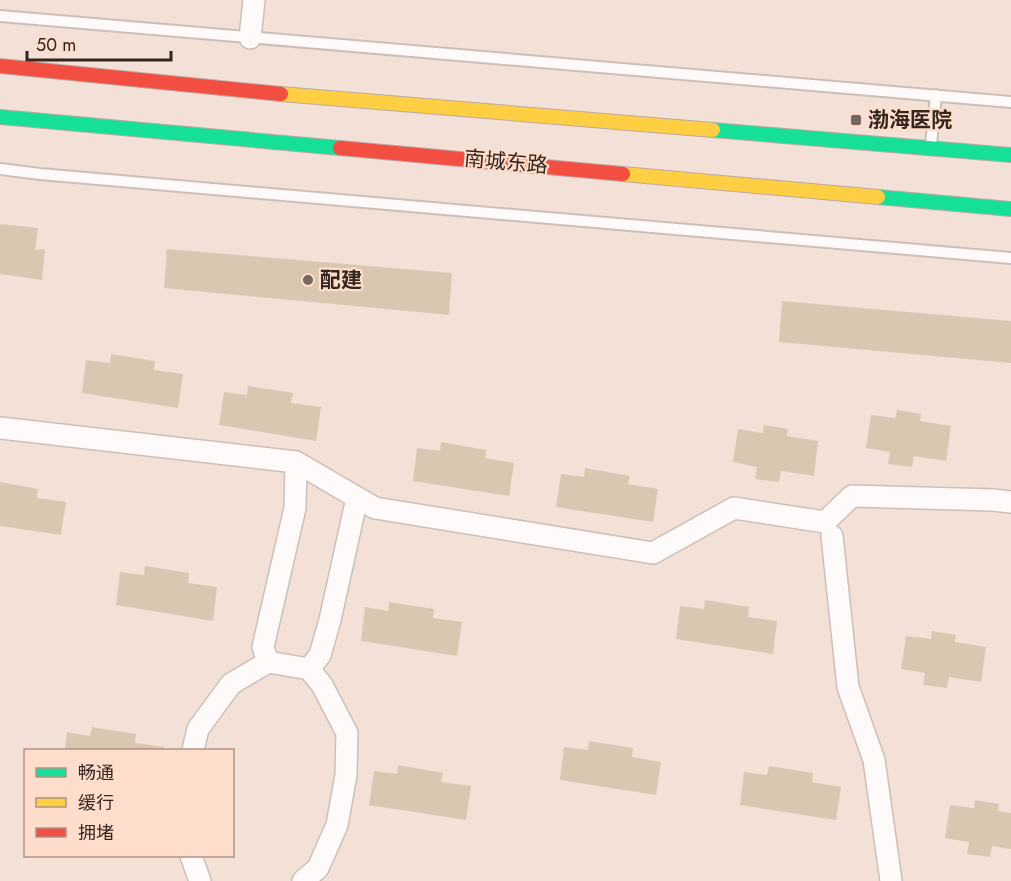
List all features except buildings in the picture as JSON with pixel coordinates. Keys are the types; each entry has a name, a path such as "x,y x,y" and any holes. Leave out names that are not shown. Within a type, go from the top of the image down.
{"main road":[{"path":"0,66 706,135 931,147 1011,155"},
{"name":"南城东路","path":"0,117 703,175 1011,209"}],"street":[{"path":"250,38 254,0"},
{"path":"0,428 296,462 375,508 653,553 734,508 825,522 852,496 1011,502"},
{"path":"268,662 263,647 295,508 296,462"},
{"path":"309,669 320,655 330,620 357,498"},
{"path":"832,536 848,687 874,760 891,881"},
{"path":"193,749 198,729 231,684 268,662 309,669 322,685 347,733 346,775 337,825 318,868 303,881"},
{"path":"191,857 200,881"}],"lane":[{"path":"0,15 1011,102"},
{"path":"931,147 936,94"},
{"path":"0,169 1011,258"}],"traffic: fast":[{"path":"0,117 340,148"},
{"path":"713,130 1011,155"},
{"path":"878,197 1011,209"}],"traffic: slow":[{"path":"281,94 713,130"},
{"path":"623,174 878,197"}],"traffic: jam":[{"path":"0,66 281,94"},
{"path":"340,148 623,174"}],"place":[{"name":"渤海医院","path":"856,120"},
{"name":"配建","path":"308,280"}]}
